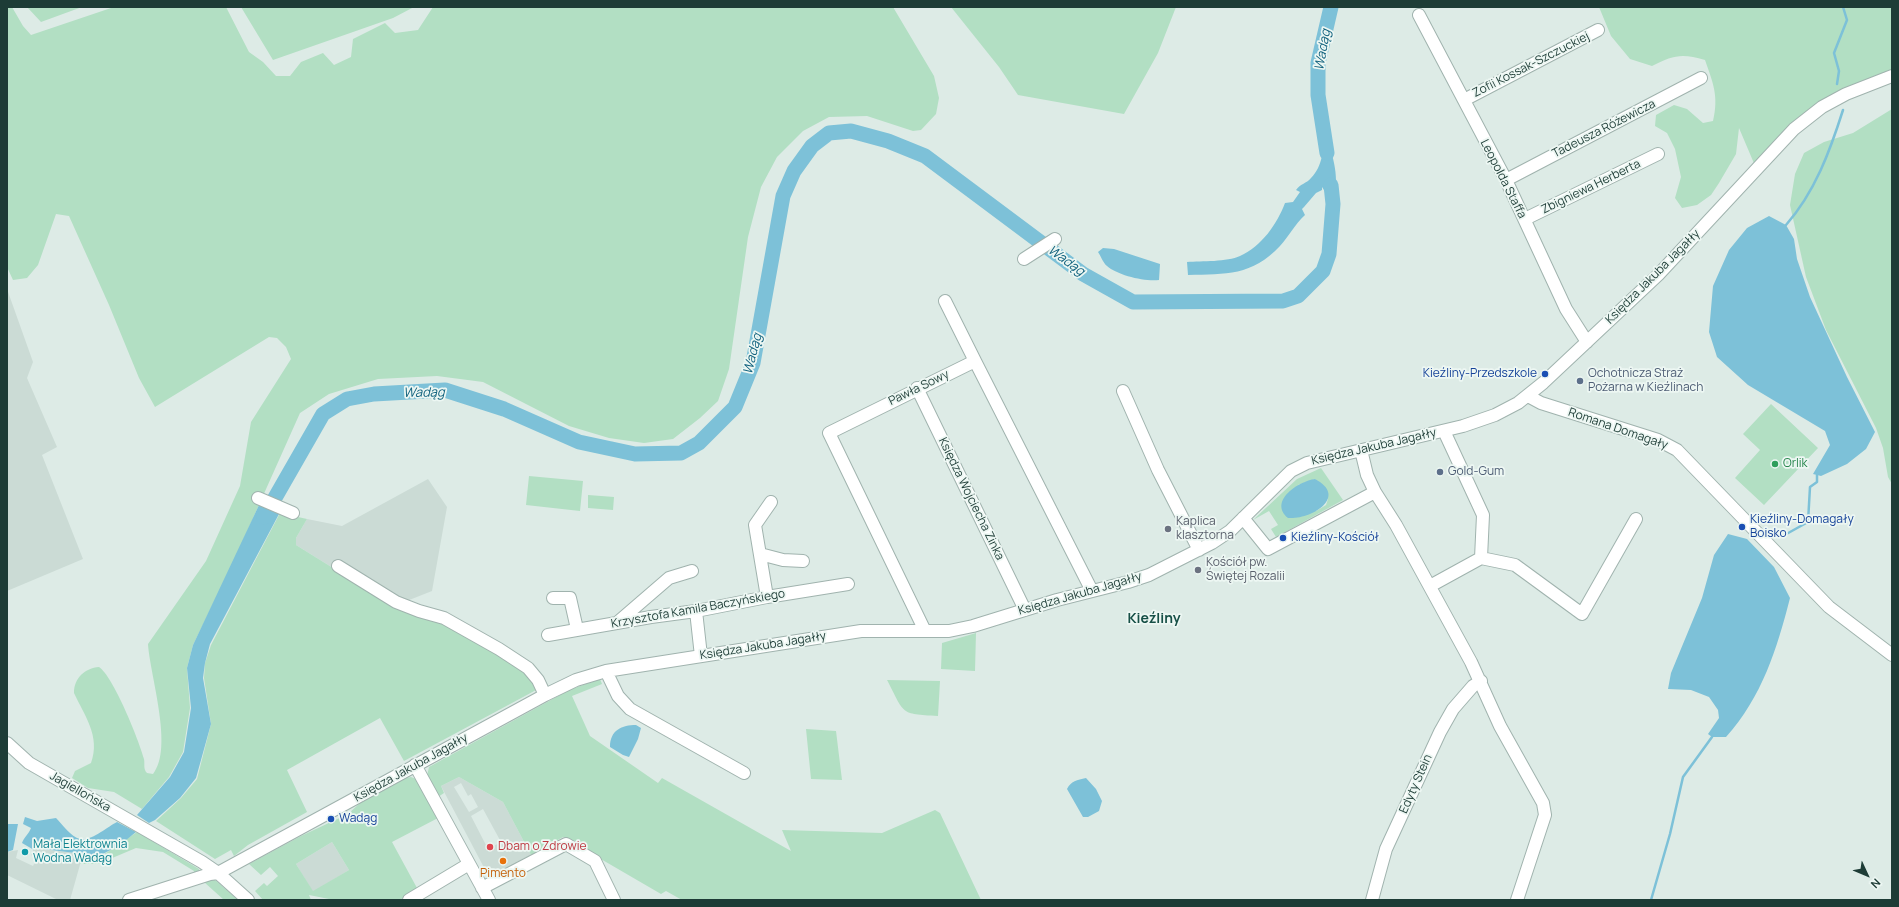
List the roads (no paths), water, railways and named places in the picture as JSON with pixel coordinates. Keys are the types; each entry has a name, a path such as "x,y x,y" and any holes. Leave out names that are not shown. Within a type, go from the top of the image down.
{"street":[{"name":"Leopolda Staffa","path":"1420,15 1506,180 1566,309 1587,342"},
{"name":"Zofii Kossak-Szczuckiej","path":"1464,100 1598,30"},
{"name":"Księdza Jakuba Jagałły","path":"129,900 210,874 218,873 415,765 545,695 576,680 606,671 861,631 949,631 967,628 1149,575 1212,543 1243,518 1291,472 1307,463 1444,431 1495,416 1528,396 1658,274 1794,129 1822,107 1846,94 1892,76"},
{"name":"Tadeusza Różewicza","path":"1506,180 1702,78"},
{"name":"Zbigniewa Herberta","path":"1524,220 1658,154"},
{"path":"1024,259 1054,239"},
{"path":"945,301 1092,591"},
{"name":"Pawła Sowy","path":"925,631 829,433 917,388 975,361"},
{"name":"Księdza Wojciecha Zinka","path":"917,388 1025,610"},
{"path":"1123,391 1158,470 1199,550"},
{"name":"Romana Domagały","path":"1528,396 1541,403 1658,440 1677,450 1829,607 1892,655"},
{"path":"1444,431 1483,516 1480,558"},
{"path":"1361,450 1367,475 1375,492 1430,586 1481,681 1500,726 1543,803 1545,815 1517,900"},
{"path":"1243,518 1268,549 1375,492"},
{"path":"258,498 293,513"},
{"path":"767,597 755,525 771,502"},
{"path":"1430,586 1480,558 1516,565 1582,614 1636,519"},
{"path":"760,554 783,560 803,561"},
{"path":"338,566 396,602 419,611 444,618 499,649 528,668 538,680 545,695"},
{"path":"618,622 669,578 692,571"},
{"name":"Krzysztofa Kamila Baczyńskiego","path":"548,635 618,622 696,612 767,597 848,584"},
{"path":"553,598 570,598 577,629"},
{"path":"643,600 651,617"},
{"path":"696,612 700,656"},
{"path":"606,671 618,696 630,709 744,773"},
{"name":"Edyty Stein","path":"1372,900 1386,849 1440,732 1452,709 1473,686 1481,681"},
{"name":"Jagiellońska","path":"7,743 29,763 158,836 218,873"},
{"path":"415,765 489,900"},
{"path":"482,888 566,844 595,861 614,900"},
{"path":"409,900 469,864"},
{"path":"218,873 248,900"}],"water":[{"path":"1325,133 1335,168 1336,185 1333,204 1322,187 1322,190 1316,193 1302,209 1305,215 1280,246 1270,256 1249,268 1226,273 1188,275 1187,262 1235,258 1248,252 1268,234 1278,219 1285,203 1293,202 1300,192 1296,190 1309,180 1318,168 1322,157"},
{"path":"1769,216 1786,225 1794,239 1797,259 1810,297 1847,377 1875,432 1866,449 1847,464 1821,476 1813,474 1830,445 1825,431 1748,385 1717,357 1709,332 1713,286 1729,250 1747,228"},
{"path":"1103,248 1114,249 1160,264 1159,280 1146,280 1117,272 1104,263 1098,252"},
{"path":"1315,479 1325,486 1328,493 1327,500 1323,506 1307,515 1297,518 1288,518 1283,512 1282,505 1288,493 1301,484"},
{"path":"259,505 279,512 279,514 210,644 203,678 211,724 196,778 180,798 155,820 149,823 137,815 170,777 184,752 191,708 187,668 193,645"},
{"path":"1728,534 1747,539 1774,567 1790,598 1774,654 1759,689 1739,722 1726,737 1712,737 1708,734 1719,718 1718,710 1709,697 1691,690 1668,689 1671,673 1702,598 1714,555"},
{"path":"636,725 641,728 638,739 629,757 610,747 612,736 618,730 622,727"},
{"path":"1086,778 1096,789 1102,801 1099,811 1088,817 1083,817 1067,789 1077,780"},
{"path":"25,817 37,821 56,818 70,833 80,839 94,836 117,822 136,832 120,845 99,856 35,848 34,850 22,843 31,828 23,824"},
{"path":"7,824 18,824 13,850 7,852"}],"waterway":[{"name":"Wadąg","path":"1327,153 1318,95 1318,63 1331,7"},
{"path":"1837,84 1839,71 1834,53 1847,20 1843,7"},
{"path":"1786,225 1805,199 1813,185 1827,156 1843,110"},
{"name":"Wadąg","path":"264,517 323,414 347,399 374,394 445,390 504,409 579,442 635,454 681,453 699,443 735,407 753,363 783,196 794,171 812,146 829,133 851,131 888,141 925,156 1083,274 1133,302 1283,301 1298,296 1323,271 1329,254 1333,204 1331,185"},
{"path":"1781,537 1808,522 1810,487 1817,482 1817,475"},
{"path":"1651,900 1670,834 1683,777 1712,737"}],"place":[{"name":"Kieźliny-Przedszkole","path":"1545,374"},
{"name":"Ochotnicza Straż Pożarna w Kieźlinach","path":"1580,381"},
{"name":"Orlik","path":"1775,464"},
{"name":"Gold-Gum","path":"1440,472"},
{"name":"Kieźliny-Domagały Boisko","path":"1742,527"},
{"name":"Kaplica klasztorna","path":"1168,529"},
{"name":"Kieźliny-Kościół","path":"1283,538"},
{"name":"Kościół pw. Świętej Rozalii","path":"1198,570"},
{"name":"Wadąg","path":"331,819"},
{"name":"Dbam o Zdrowie","path":"490,847"},
{"name":"Mała Elektrownia Wodna Wadąg","path":"25,852"},
{"name":"Pimento","path":"503,861"}],"district":[{"name":"Kieźliny","path":"1154,619"}]}
